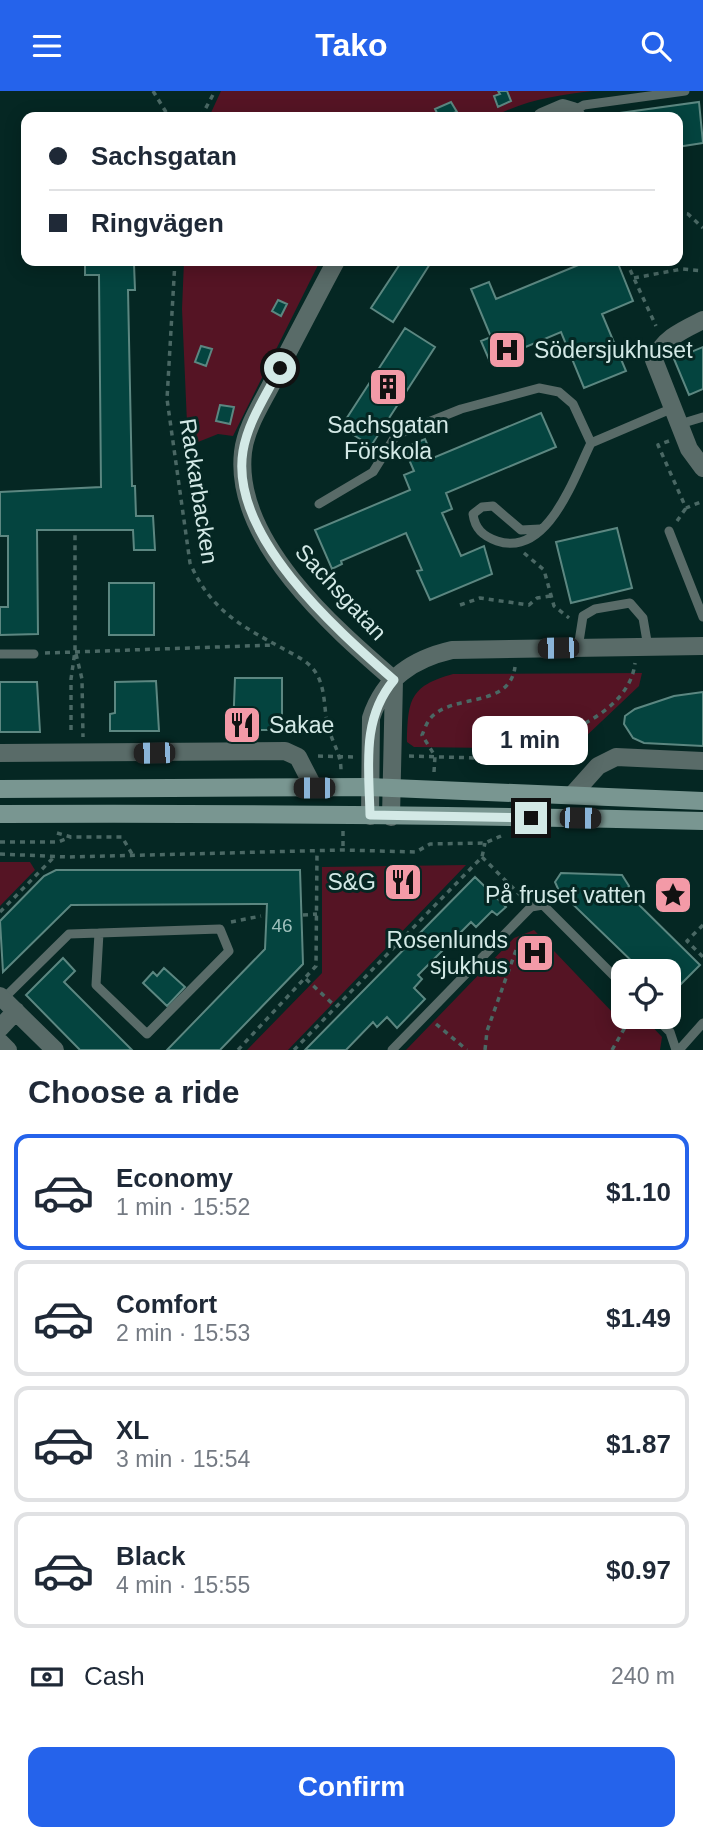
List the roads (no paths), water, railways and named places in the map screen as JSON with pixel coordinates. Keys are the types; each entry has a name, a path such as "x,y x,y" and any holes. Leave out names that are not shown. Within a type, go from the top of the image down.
{"main road":[{"path":"0,789 369,787 703,801"},
{"path":"0,814 370,815 703,821"}],"street":[{"path":"554,112 563,108 571,112"},
{"name":"Sachsgatan","path":"333,266 253,419 243,451 244,481 262,533 285,572 335,626 394,680"},
{"path":"703,320 670,337 661,345 654,360 689,449 703,468"},
{"path":"370,815 371,718 381,695 394,680 407,666 425,656 452,650 703,646"},
{"path":"391,817 394,680"},
{"path":"0,753 285,751 298,757 314,788"},
{"path":"573,794 590,764 616,757 703,761"},
{"path":"1,997 55,1050"},
{"path":"0,1028 16,1011"},
{"path":"0,1042 8,1050"}],"lane":[{"path":"577,112 584,105 685,91"},
{"path":"319,504 373,471 396,435 461,409 539,388 559,392 573,404 591,443"},
{"path":"540,529 522,530 494,506 482,507 473,514 479,532 508,544 526,540 540,529 555,516 591,443 677,416 703,417"},
{"path":"669,531 703,617"},
{"path":"579,648 583,615 630,603 643,618 642,647"},
{"path":"0,654 34,654"},
{"path":"392,1050 531,907 543,905 611,973"},
{"path":"1,997 69,934 99,933 220,929 229,951 147,1034 96,985 99,933"},
{"path":"667,1029 678,1049 701,1030"}],"place":[{"name":"Södersjukhuset","path":"507,350"},
{"name":"Sachsgatan Förskola","path":"388,387"},
{"name":"Sakae","path":"242,725"},
{"name":"S&G","path":"403,882"},
{"name":"På fruset vatten","path":"673,895"},
{"name":"Rosenlunds sjukhus","path":"535,953"}]}
